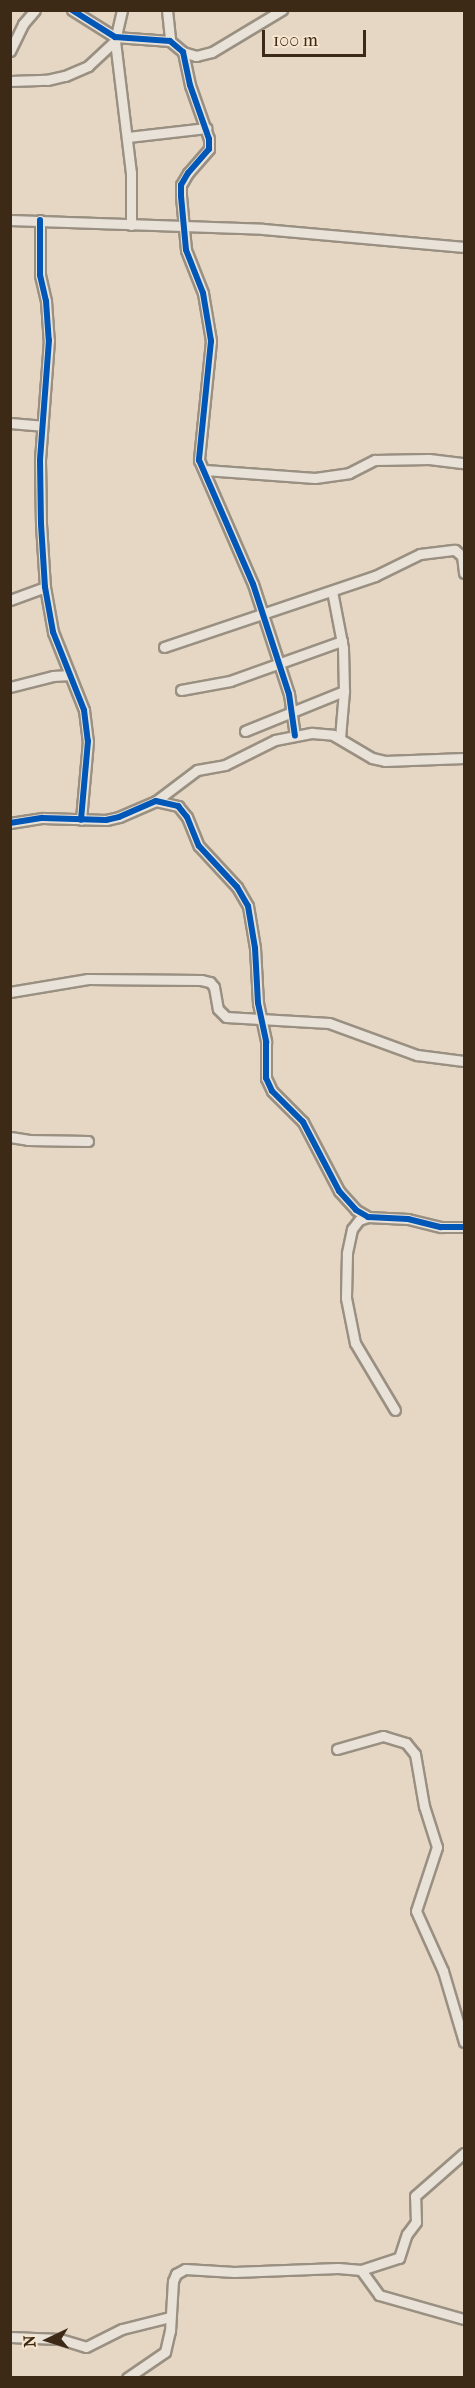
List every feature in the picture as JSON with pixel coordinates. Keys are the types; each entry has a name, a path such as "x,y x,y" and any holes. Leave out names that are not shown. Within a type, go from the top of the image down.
{"street":[{"path":"10,51 23,24 35,10"},
{"path":"72,10 115,39 170,41 183,52 196,56 212,52 282,10"},
{"path":"122,10 115,39 128,137 131,225"},
{"path":"168,10 170,41"},
{"path":"10,81 47,80 65,76 88,66 115,39"},
{"path":"183,52 190,85 206,128 209,149 188,173 181,185 182,228 189,261 203,293 212,341 207,406 199,457 221,512 239,547 263,614 280,663 296,736"},
{"path":"128,137 206,128"},
{"path":"10,220 182,228 263,229 465,247"},
{"path":"40,220 40,275 46,301 49,340 39,492 45,587 53,632 84,710 88,741 81,820"},
{"path":"10,423 42,426"},
{"path":"205,470 315,478 349,473 375,460 429,459 465,463"},
{"path":"164,647 375,576 420,554 456,550 459,552 465,573"},
{"path":"10,600 45,587"},
{"path":"332,591 342,641 344,691 340,738"},
{"path":"181,690 230,681 342,641"},
{"path":"10,687 53,676 70,675"},
{"path":"245,731 344,691"},
{"path":"10,823 43,818 81,820 119,817 156,801 197,770 225,765 275,740 296,736 326,733 340,738 372,758 385,760 465,758"},
{"path":"156,801 178,806 184,812 199,846 244,897 251,917 261,1020 266,1042 265,1068 268,1086 303,1122 339,1191 356,1210 368,1217"},
{"path":"10,993 88,979 210,982 214,987 221,1014 233,1018 329,1023 409,1053 436,1059 465,1061"},
{"path":"10,1137 28,1140 88,1141"},
{"path":"395,1410 355,1343 346,1298 347,1253 351,1229 359,1220 368,1217 408,1219 441,1227 465,1227"},
{"path":"337,1749 383,1736 406,1743 415,1754 424,1806 436,1847 416,1911 443,1971 465,2042"},
{"path":"127,2378 165,2352 173,2282 176,2274 185,2269 234,2272 338,2268 361,2270 399,2258 407,2234 416,2222 415,2196 465,2153"},
{"path":"361,2270 380,2295 465,2319"},
{"path":"10,2337 60,2338 86,2347 112,2333 170,2317"}],"cycle path":[{"path":"72,10 115,37 170,41 183,52 190,85 209,139 209,149 188,173 181,185 186,250 203,293 211,341 199,460 253,584 289,694 295,736"},
{"path":"40,220 40,275 46,301 49,340 40,461 45,587 53,632 84,710 88,741 81,820"},
{"path":"10,823 43,818 106,820 119,817 156,801 178,806 187,817 199,846 237,887 248,906 255,948 258,1003 266,1042 266,1078 272,1091 303,1122 339,1191 356,1210 368,1217 408,1219 441,1227 464,1227"}]}
